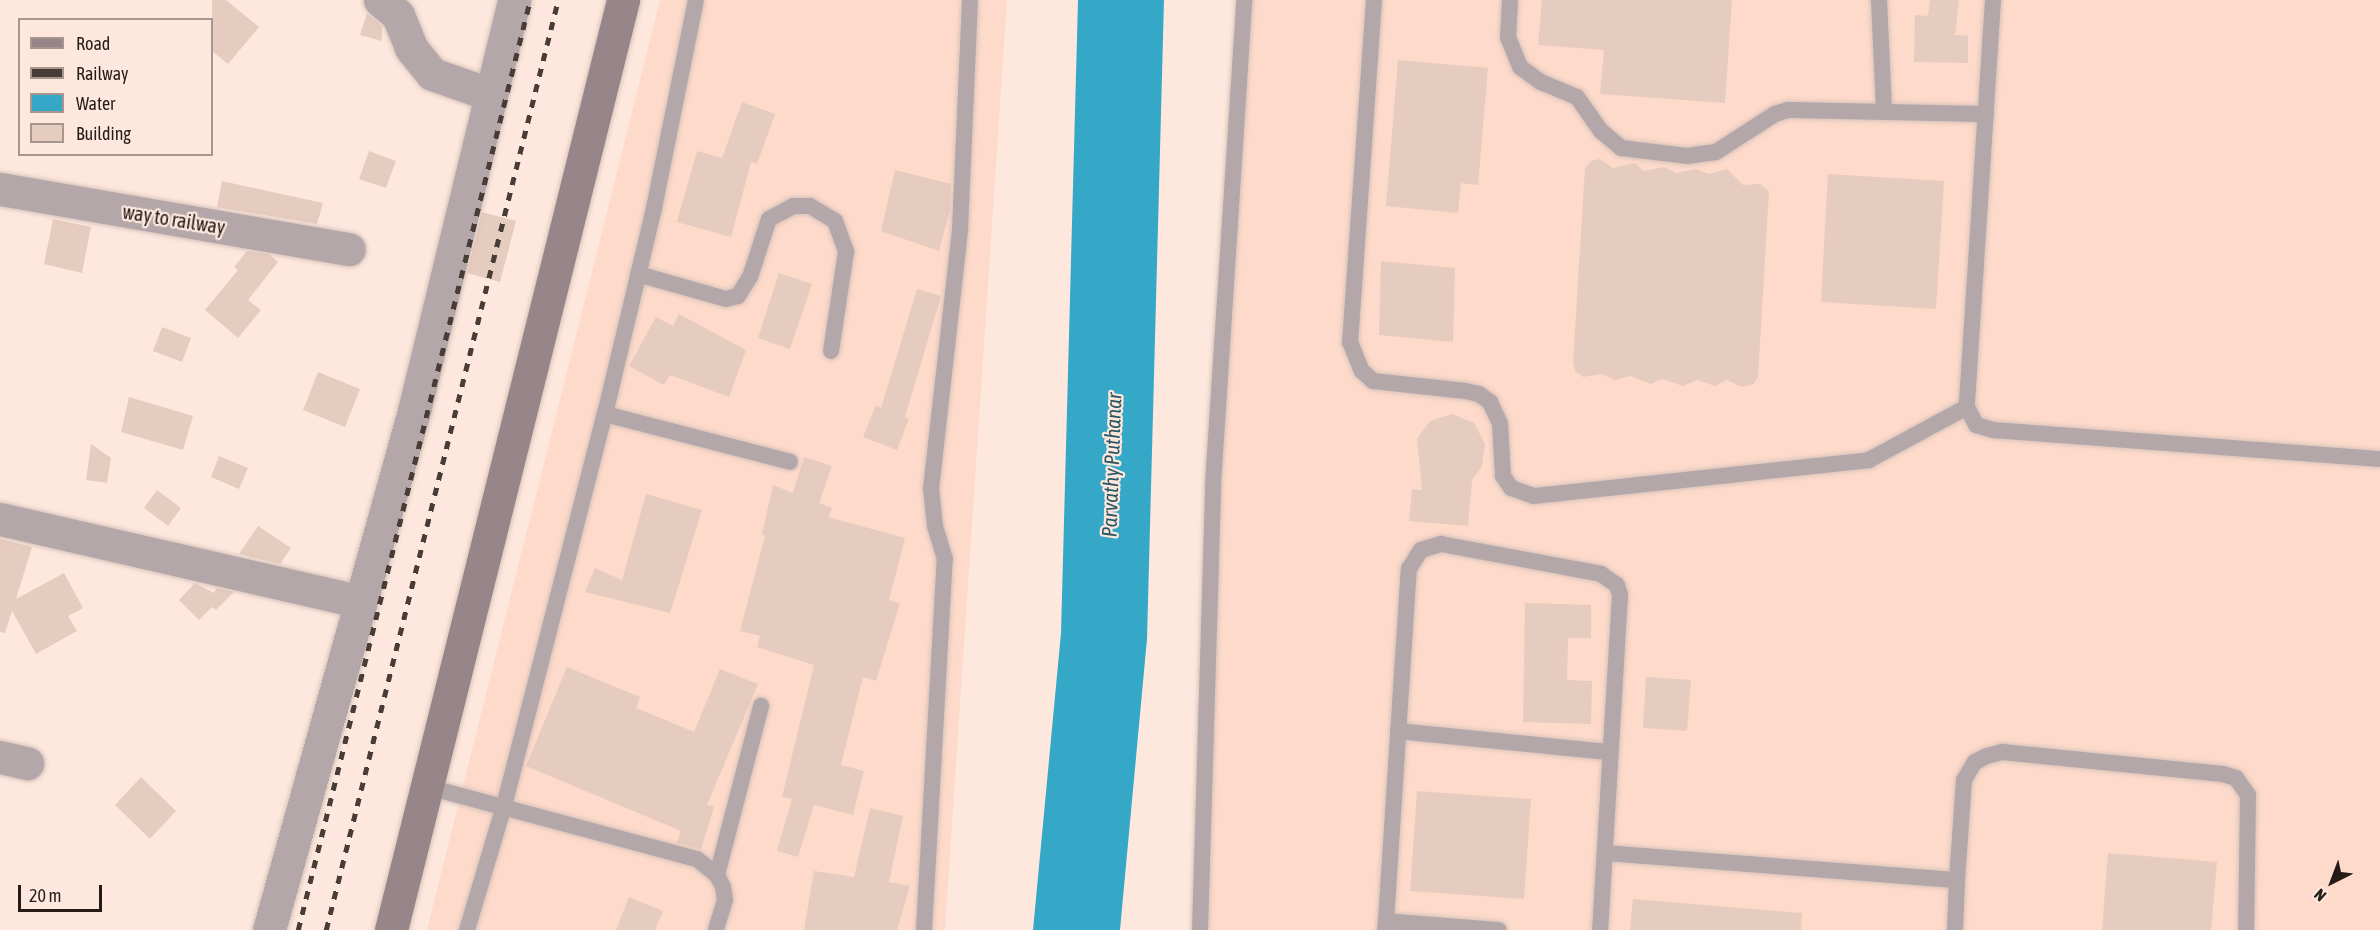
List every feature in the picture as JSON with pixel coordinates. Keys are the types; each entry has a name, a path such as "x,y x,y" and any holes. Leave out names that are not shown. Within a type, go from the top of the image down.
{"main road":[{"path":"391,930 623,0"}],"street":[{"path":"380,0 398,15 411,48 432,74 489,94"},
{"path":"269,930 359,601 414,411 489,94 514,0"},
{"name":"way to railway","path":"0,189 349,249"},
{"path":"0,519 359,601"}],"lane":[{"path":"467,930 504,806 605,414 638,274 696,0"},
{"path":"924,930 945,560 935,526 931,489 960,229 970,0"},
{"path":"1200,930 1214,485 1244,0"},
{"path":"1374,0 1350,342 1362,371 1373,381 1465,391 1479,394 1490,402 1500,423 1503,476 1511,488 1534,496 1869,460 1967,407"},
{"path":"1509,0 1508,37 1520,67 1541,82 1576,97 1601,131 1621,148 1687,156 1706,154 1732,145 1758,124 1788,110 1986,114"},
{"path":"1879,0 1884,112"},
{"path":"1993,0 1967,407 1976,425 1994,430 2380,459"},
{"path":"638,274 726,298 738,296 750,277 770,219 792,206 810,206 835,221 846,252 831,351"},
{"path":"605,414 790,462"},
{"path":"1499,930 1385,925 1409,569 1421,550 1442,544 1601,574 1617,585 1620,595 1600,930"},
{"path":"716,930 724,900 717,875 761,706"},
{"path":"1398,731 1610,752"},
{"path":"1955,930 1964,780 1975,762 2002,752 2223,774 2236,778 2248,795 2246,930"},
{"path":"428,787 697,859 717,875"},
{"path":"1605,853 1958,880"}],"shaded area":[{"path":"660,0 1007,0 945,930 427,930"},
{"path":"1237,0 2380,0 2380,930 1195,930"}],"water":[{"name":"Parvathy Puthanar","path":"1078,0 1164,0 1147,639 1120,930 1033,930 1061,633"}],"building":[{"path":"212,0 226,0 259,27 228,64 213,52"},
{"path":"1542,0 1732,0 1725,103 1600,94 1604,50 1538,45"},
{"path":"1930,0 1959,0 1955,35 1968,36 1968,63 1914,62 1915,15 1928,16"},
{"path":"367,13 382,26 382,41 360,35"},
{"path":"1398,60 1488,68 1478,185 1461,183 1458,213 1386,206"},
{"path":"742,102 775,114 757,164 751,162 731,237 677,222 697,151 722,158"},
{"path":"369,151 396,161 386,188 359,179"},
{"path":"1600,159 1613,168 1635,163 1644,171 1664,167 1676,173 1696,169 1709,174 1727,169 1743,185 1760,184 1769,191 1758,377 1754,384 1742,387 1727,380 1715,386 1697,380 1683,386 1662,379 1651,384 1630,376 1615,380 1601,374 1583,377 1575,371 1573,363 1585,168 1591,161"},
{"path":"895,170 951,184 950,210 939,251 881,231"},
{"path":"1828,174 1944,181 1936,309 1821,302"},
{"path":"222,181 323,203 317,224 217,207"},
{"path":"482,212 516,221 500,282 467,273"},
{"path":"53,219 91,227 82,273 44,264"},
{"path":"247,251 269,254 278,262 248,300 261,310 238,338 205,310 238,270 234,267"},
{"path":"1381,261 1455,268 1453,342 1379,335"},
{"path":"779,273 812,284 790,349 758,338"},
{"path":"917,289 941,296 905,417 909,419 897,450 863,437 876,405 881,408"},
{"path":"679,314 746,350 729,397 670,375 664,385 629,366 656,317 673,326"},
{"path":"162,327 191,338 182,362 153,351"},
{"path":"318,372 360,389 345,427 303,410"},
{"path":"129,397 193,416 183,450 121,432"},
{"path":"1452,414 1474,423 1485,444 1482,466 1472,480 1468,526 1409,521 1412,489 1422,490 1417,439 1430,421"},
{"path":"91,444 111,458 107,483 86,480"},
{"path":"219,456 248,468 239,489 211,477"},
{"path":"804,457 832,466 819,503 832,508 828,517 905,538 889,600 900,603 876,681 863,677 841,765 864,771 853,815 814,805 798,857 777,851 792,799 782,797 814,665 757,647 760,636 740,631 765,536 762,534 773,485 793,493"},
{"path":"157,490 181,508 168,526 144,508"},
{"path":"646,494 702,510 670,613 585,592 595,568 622,580"},
{"path":"258,526 291,548 280,564 239,554"},
{"path":"0,539 32,547 16,599 64,573 83,608 68,616 77,631 36,654 12,611 5,633 0,632"},
{"path":"195,583 214,593 217,588 234,592 216,610 212,607 199,620 179,600"},
{"path":"1525,603 1591,605 1591,638 1568,638 1567,680 1592,681 1591,724 1523,722"},
{"path":"567,667 640,697 636,708 694,732 720,669 758,684 707,805 714,807 701,849 677,843 681,831 526,766"},
{"path":"1646,677 1691,680 1687,731 1643,728"},
{"path":"141,777 176,811 150,839 115,805"},
{"path":"1417,791 1531,799 1524,899 1410,891"},
{"path":"870,808 903,816 889,882 910,886 897,930 804,930 814,871 854,877"},
{"path":"2108,853 2217,862 2211,930 2102,930"},
{"path":"629,897 663,911 655,930 616,930"},
{"path":"1633,899 1802,913 1801,930 1630,930"}],"railway":[{"path":"298,930 530,0"},
{"path":"326,930 558,0"}]}
